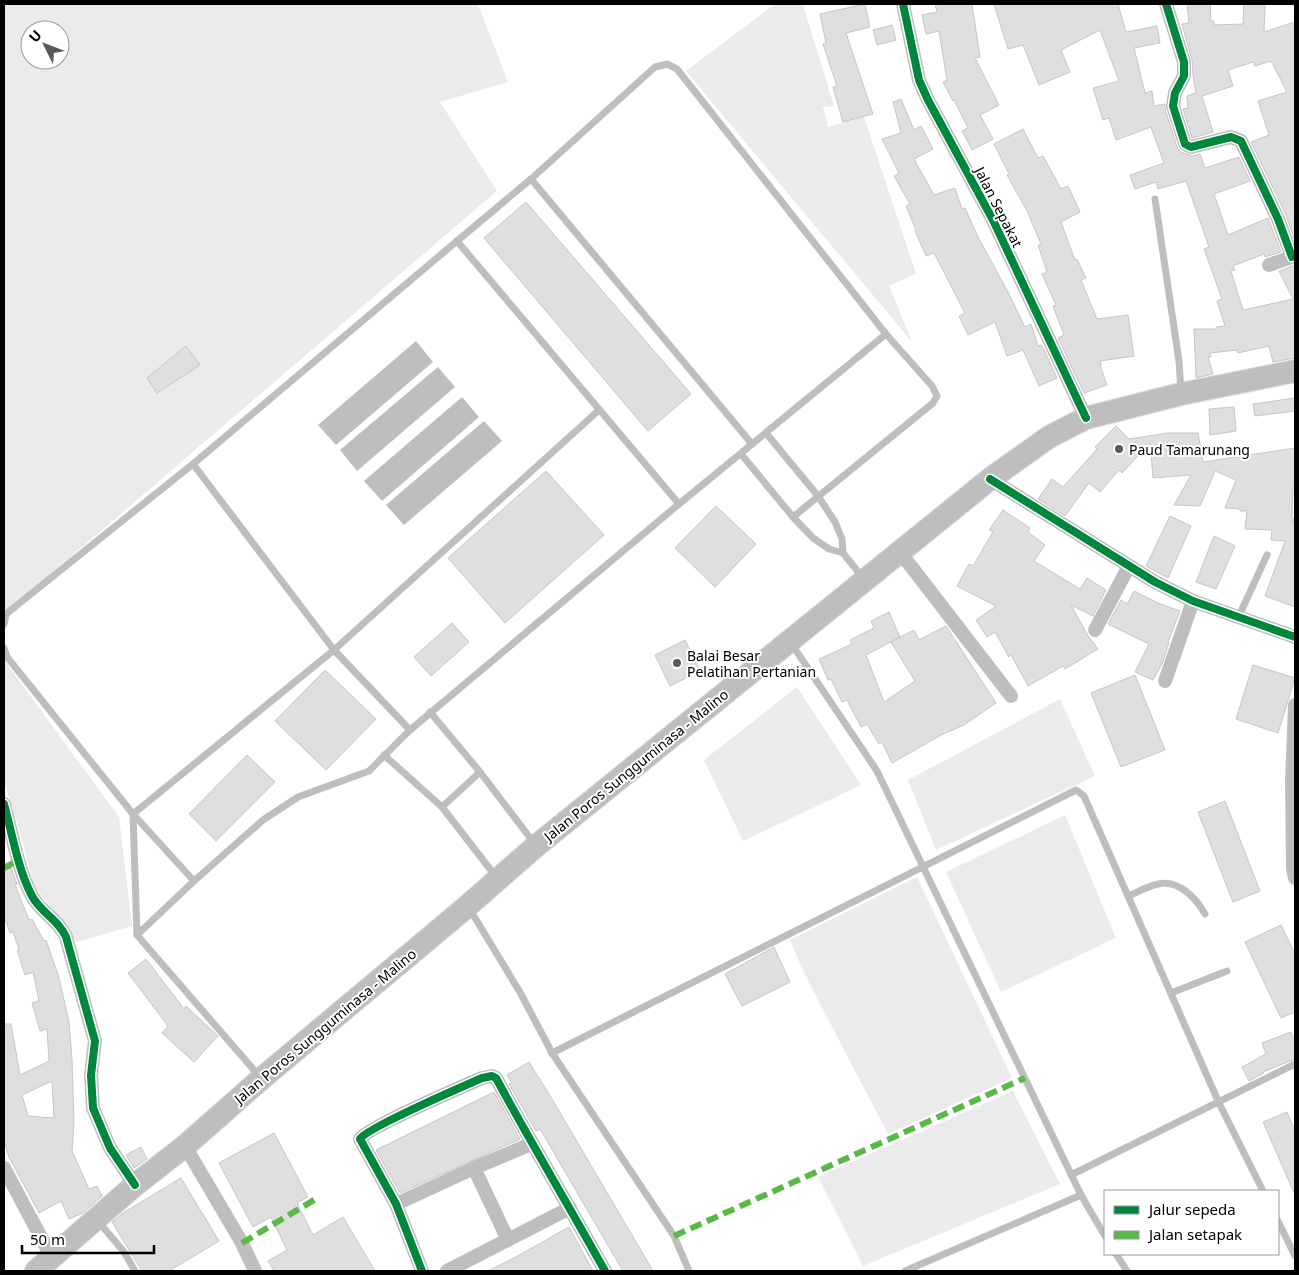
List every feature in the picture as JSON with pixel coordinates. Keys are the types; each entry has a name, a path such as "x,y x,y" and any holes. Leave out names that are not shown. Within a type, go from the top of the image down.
{"main road":[{"name":"Jalan Poros Sungguminasa - Malino","path":"44,1264 135,1184 185,1146 261,1079 468,906 536,846 990,479 1049,437 1086,418 1181,394 1295,371"}],"street":[{"name":"Jalan Sepakat","path":"903,4 919,80 993,220 1086,418"},
{"path":"1166,4 1184,62 1184,76 1175,93 1173,106 1186,144 1191,147 1231,137 1241,140 1294,256 1268,266"},
{"path":"990,479 1155,582 1193,601 1295,637"},
{"path":"900,552 1011,696"},
{"path":"1095,630 1129,566"},
{"path":"1165,681 1193,601"},
{"path":"1295,705 1292,782 1293,869 1295,878"},
{"path":"4,804 19,860 32,897 42,910 62,927 66,937 96,1041 91,1075 93,1108 110,1148 135,1184"},
{"path":"422,1271 396,1204 361,1142 362,1136 379,1126 482,1078 492,1076 496,1078 531,1144 605,1271"},
{"path":"396,1204 531,1144"},
{"path":"185,1146 242,1243 255,1271"},
{"path":"4,1168 44,1264"},
{"path":"474,1168 508,1240"},
{"path":"447,1271 570,1208"}],"lane":[{"path":"4,624 6,614 193,464 458,242 655,67 667,64 677,69 886,334 932,386 936,396 933,403 793,517"},
{"path":"531,179 752,444"},
{"path":"1155,199 1179,361 1181,394"},
{"path":"458,242 680,504"},
{"path":"137,935 263,820 298,798 368,771 430,712 886,334"},
{"path":"133,814 334,650 599,410"},
{"path":"766,433 818,496 836,522 842,539 843,553"},
{"path":"741,454 793,517 813,538 829,549 843,553 865,580"},
{"path":"193,464 334,650 410,730"},
{"path":"1238,618 1267,555"},
{"path":"790,641 877,771 1071,1175 1104,1234"},
{"path":"4,648 7,657 133,814 194,881"},
{"path":"430,712 480,772 536,846"},
{"path":"384,755 442,806 498,879"},
{"path":"442,806 480,772"},
{"path":"552,1053 1076,790 1084,796 1219,1103 1262,1190"},
{"path":"133,814 137,935 261,1079"},
{"path":"1128,896 1158,884 1169,883 1189,893 1205,914"},
{"path":"468,906 521,994 552,1053 674,1236 689,1271"},
{"path":"1171,993 1227,971"},
{"path":"1071,1175 1295,1064"},
{"path":"905,1271 1081,1195"},
{"path":"96,1218 124,1252 135,1271"},
{"path":"1279,1223 1295,1256"},
{"path":"1117,1255 1127,1271"}],"shaded area":[{"path":"4,4 478,4 508,82 440,102 497,191 4,614"},
{"path":"775,4 803,5 834,106 823,107 828,127 864,117 916,274 889,286 912,342 686,71"},
{"path":"416,341 433,362 336,445 318,425"},
{"path":"438,367 455,387 357,471 340,450"},
{"path":"462,397 479,417 382,501 364,481"},
{"path":"484,421 502,441 404,525 386,505"},
{"path":"4,660 119,817 132,926 77,942 34,886 20,832 4,782"},
{"path":"797,687 861,785 743,841 704,760"},
{"path":"1060,699 1095,776 936,850 908,780"},
{"path":"1065,815 1116,938 1001,992 946,872"},
{"path":"917,877 1012,1078 888,1134 805,975 790,940"},
{"path":"1013,1091 1060,1184 863,1266 818,1177"}],"building":[{"path":"865,4 870,27 846,33 873,114 843,122 833,87 837,86 823,44 826,43 820,14"},
{"path":"935,4 972,4 980,57 975,58 999,105 980,115 993,139 972,150 962,131 968,128 943,82 947,80 939,31 926,34 922,15 937,12"},
{"path":"994,4 1118,4 1126,32 1157,26 1160,43 1134,48 1145,93 1152,91 1154,106 1165,104 1177,147 1181,152 1192,156 1200,154 1205,168 1239,157 1250,181 1214,194 1228,235 1268,218 1281,252 1265,257 1264,254 1233,266 1235,270 1231,271 1243,310 1293,299 1279,271 1295,265 1295,358 1273,362 1269,346 1238,353 1237,350 1210,353 1211,357 1208,357 1213,374 1196,378 1194,329 1216,329 1216,327 1225,326 1217,301 1222,299 1204,249 1209,247 1186,181 1158,189 1156,182 1135,189 1130,175 1164,163 1151,127 1116,140 1109,118 1103,120 1093,88 1119,81 1100,30 1061,50 1070,72 1039,85 1023,45 1008,49"},
{"path":"1187,4 1210,4 1211,21 1214,21 1214,25 1243,24 1244,4 1265,4 1264,32 1295,22 1295,241 1286,215 1251,142 1269,135 1258,101 1287,92 1271,61 1255,66 1253,62 1228,70 1233,86 1202,96 1213,132 1192,138 1183,109 1188,108 1187,96 1196,93 1192,60 1182,24 1189,23"},
{"path":"892,25 896,40 877,45 873,30"},
{"path":"901,99 914,130 921,126 933,149 914,159 934,195 955,188 962,209 965,208 1025,327 1031,324 1038,346 1042,345 1057,378 1039,386 1023,350 1007,356 995,322 968,335 959,316 965,313 934,253 926,256 915,231 906,206 910,204 894,176 899,173 882,139 901,133 893,102"},
{"path":"1023,129 1038,158 1043,156 1061,189 1068,186 1080,212 1061,222 1075,260 1077,259 1086,278 1081,280 1097,319 1128,315 1134,356 1100,361 1107,385 1084,393 1058,338 1064,335 1053,306 1056,305 1042,274 1047,272 1038,245 1041,244 994,144"},
{"path":"526,202 691,394 648,431 484,238"},
{"path":"186,346 200,365 157,393 147,378"},
{"path":"1295,398 1295,411 1255,416 1253,404"},
{"path":"1234,407 1236,431 1210,435 1209,409"},
{"path":"1116,426 1129,439 1168,433 1198,433 1203,462 1295,448 1292,524 1294,518 1295,607 1265,596 1285,541 1271,540 1272,530 1245,529 1247,511 1225,508 1236,480 1215,471 1200,506 1174,505 1191,475 1153,478 1150,443 1122,473 1119,470 1100,492 1089,483 1065,516 1038,499 1052,479 1063,487 1097,449 1095,447"},
{"path":"546,471 604,535 505,623 448,558"},
{"path":"716,506 756,544 715,587 675,548"},
{"path":"1003,510 1030,528 1028,532 1045,545 1034,561 1080,589 1087,578 1106,590 1093,616 1071,605 1087,634 1098,649 1065,669 1063,666 1028,686 1011,655 1009,657 995,632 987,637 976,620 996,606 957,586 969,564 973,566 993,532 989,530"},
{"path":"1170,516 1191,526 1168,578 1146,566"},
{"path":"1214,536 1235,546 1216,589 1196,582"},
{"path":"1134,591 1180,611 1162,664 1153,680 1135,672 1149,644 1108,624 1121,600 1127,604"},
{"path":"889,612 900,637 866,655 884,702 915,681 891,642 914,630 919,640 946,626 996,703 964,725 941,735 892,763 882,742 879,744 867,724 861,727 847,700 842,702 831,679 828,680 819,659 852,644 850,640 874,628 871,621"},
{"path":"452,623 469,642 431,676 414,657"},
{"name":"Balai Besar Pelatihan Pertanian","path":"685,640 700,671 670,686 655,655"},
{"path":"1253,665 1295,678 1278,733 1236,719"},
{"path":"325,670 376,719 326,770 275,721"},
{"path":"1135,675 1165,750 1121,767 1091,693"},
{"path":"247,755 275,782 216,841 189,814"},
{"path":"1225,801 1260,891 1233,902 1198,812"},
{"path":"4,860 8,869 11,868 17,884 15,885 29,920 32,919 44,941 46,940 59,978 69,1022 72,1060 74,1122 72,1151 89,1189 97,1186 102,1196 83,1213 69,1219 61,1201 39,1213 9,1157 4,1141 4,1024 11,1024 20,1075 49,1061 47,1029 40,1031 32,1003 39,1001 33,972 25,975 13,932 10,933 4,916","holes":["52,1081 54,1118 28,1116 22,1095"]},
{"path":"1281,925 1295,954 1295,1012 1281,1018 1245,942"},
{"path":"774,947 790,982 742,1006 725,974"},
{"path":"146,959 184,1009 186,1006 218,1036 194,1062 162,1033 168,1026 128,973"},
{"path":"1291,1032 1295,1042 1295,1059 1263,1072 1249,1081 1242,1067 1266,1054 1262,1043"},
{"path":"529,1062 653,1271 623,1271 540,1129 536,1131 509,1084 512,1083 507,1075"},
{"path":"494,1092 520,1139 400,1193 376,1150"},
{"path":"1287,1112 1295,1131 1295,1195 1263,1122"},
{"path":"274,1133 308,1197 297,1203 313,1235 343,1217 375,1271 274,1271 268,1261 287,1250 271,1217 253,1227 219,1163"},
{"path":"141,1147 147,1159 134,1168 126,1155"},
{"path":"181,1178 219,1241 169,1271 142,1271 112,1222 123,1213"},
{"path":"569,1227 593,1271 488,1271 514,1258"}],"marked path":[{"path":"4,868 19,860"},
{"path":"674,1236 1025,1078"},
{"path":"242,1243 319,1197"}],"cycle path":[{"path":"903,4 919,80 993,220 1086,418"},
{"path":"1166,4 1184,62 1184,76 1175,93 1173,106 1185,144 1191,147 1231,137 1241,141 1278,219 1292,257 1295,256"},
{"path":"990,479 1155,582 1193,601 1295,637"},
{"path":"4,804 27,886 36,902 59,925 66,937 95,1041 91,1075 93,1108 110,1148 135,1185"},
{"path":"422,1271 396,1204 360,1139 379,1126 416,1107 482,1078 492,1076 496,1078 605,1271"}],"place":[{"name":"Paud Tamarunang","path":"1119,449"},
{"name":"Balai Besar Pelatihan Pertanian","path":"677,663"}]}
